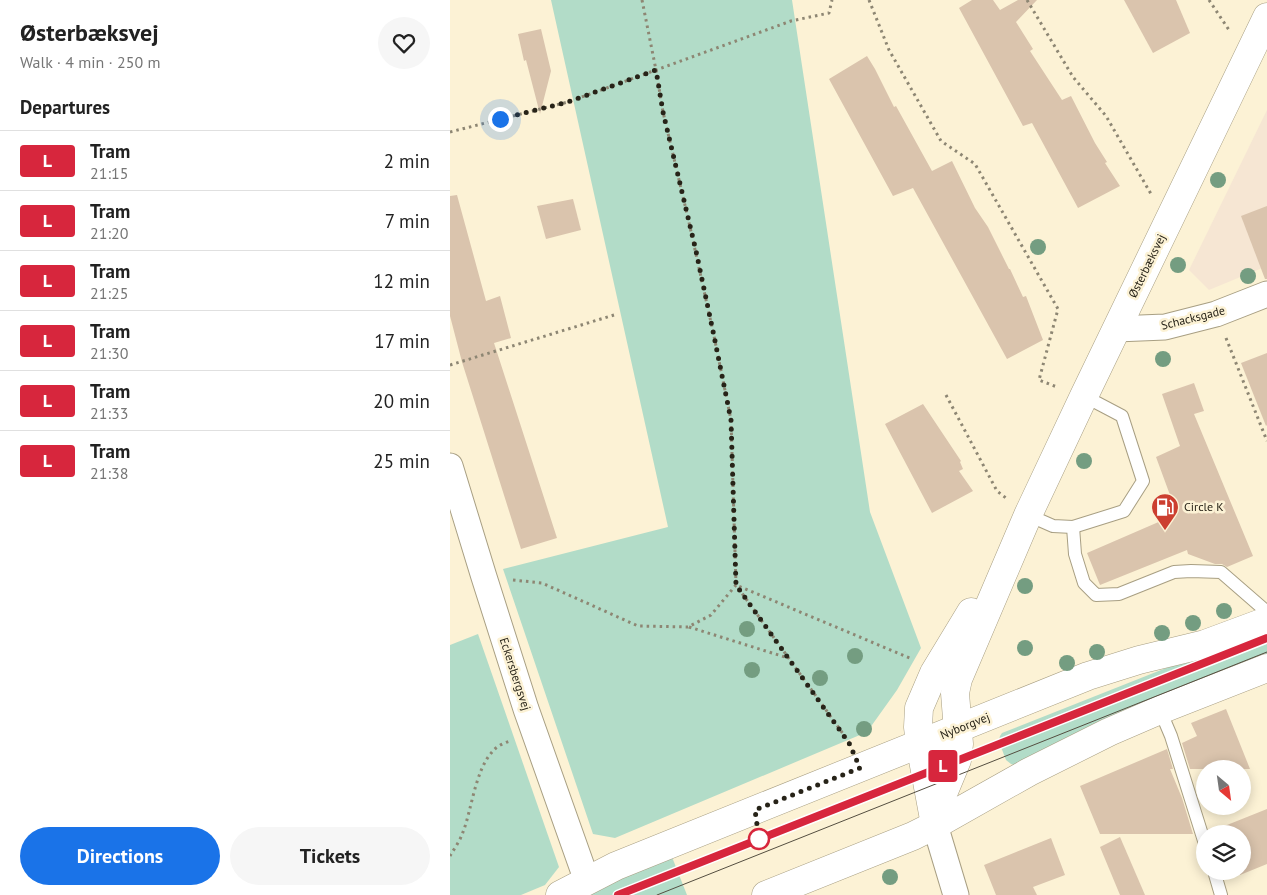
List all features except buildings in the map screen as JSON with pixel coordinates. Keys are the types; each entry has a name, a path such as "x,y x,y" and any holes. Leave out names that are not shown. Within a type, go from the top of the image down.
{"street":[{"name":"Østerbæksvej","path":"935,825 940,801 957,760 959,744 955,693 958,679 1028,516 1084,396 1267,17"},
{"name":"Schacksgade","path":"1116,329 1165,327 1216,314 1267,294"},
{"name":"Eckersbergsvej","path":"450,466 459,532 484,578 534,732 587,880"},
{"name":"Østerbæksvej","path":"935,825 920,744 919,708 937,669 1028,516"},
{"name":"Nyborgvej","path":"560,895 616,866 1088,676 1139,660 1205,644 1267,621"},
{"path":"766,895 913,836 1029,772 1109,732 1267,668"},
{"path":"935,825 956,895"}],"lane":[{"path":"1028,516 1053,526 1073,527 1124,511 1143,481 1122,416 1084,396"},
{"path":"1073,527 1075,554 1084,583 1096,595 1119,594 1174,572 1221,572 1267,612"},
{"path":"1160,710 1199,825"},
{"path":"1217,880 1221,895"}],"path":[{"path":"642,0 663,112 698,263 731,420 736,585 849,743 860,768"},
{"path":"450,132 568,102 791,21 829,13 832,0"},
{"path":"869,0 889,50 941,141 975,164 1058,309 1038,380 1084,396"},
{"path":"1026,0 1073,77 1106,116 1168,222"},
{"path":"1216,314 1267,441"},
{"path":"450,365 614,315"},
{"path":"946,395 997,491 1028,516"},
{"path":"484,578 542,584 638,626 688,627 789,658"},
{"path":"688,627 712,615 736,585"},
{"path":"736,585 937,669"},
{"path":"450,856 463,833 476,784 484,764 493,751 504,743 534,732"}],"shaded area":[{"path":"1267,110 1267,266 1209,290 1189,270"}],"green space":[{"path":"551,0 792,0 870,512 921,648 897,690 867,732 615,838 593,834 503,569 668,527"},
{"path":"1267,628 1267,660 1014,765 1006,760 999,740 1002,733"},
{"path":"478,634 559,867 545,885 521,895 450,895 450,645"},
{"path":"670,852 687,895 576,895"}],"tram line":[{"path":"619,895 1267,638"},
{"name":"L","path":"618,895 1267,638"},
{"path":"657,895 1267,652"}],"place":[{"name":"Circle K","path":"1165,531"}],"route":[{"path":"500,119 568,102 656,70 663,112 696,251 731,420 736,585 849,743 860,768 755,810 759,839"}]}
